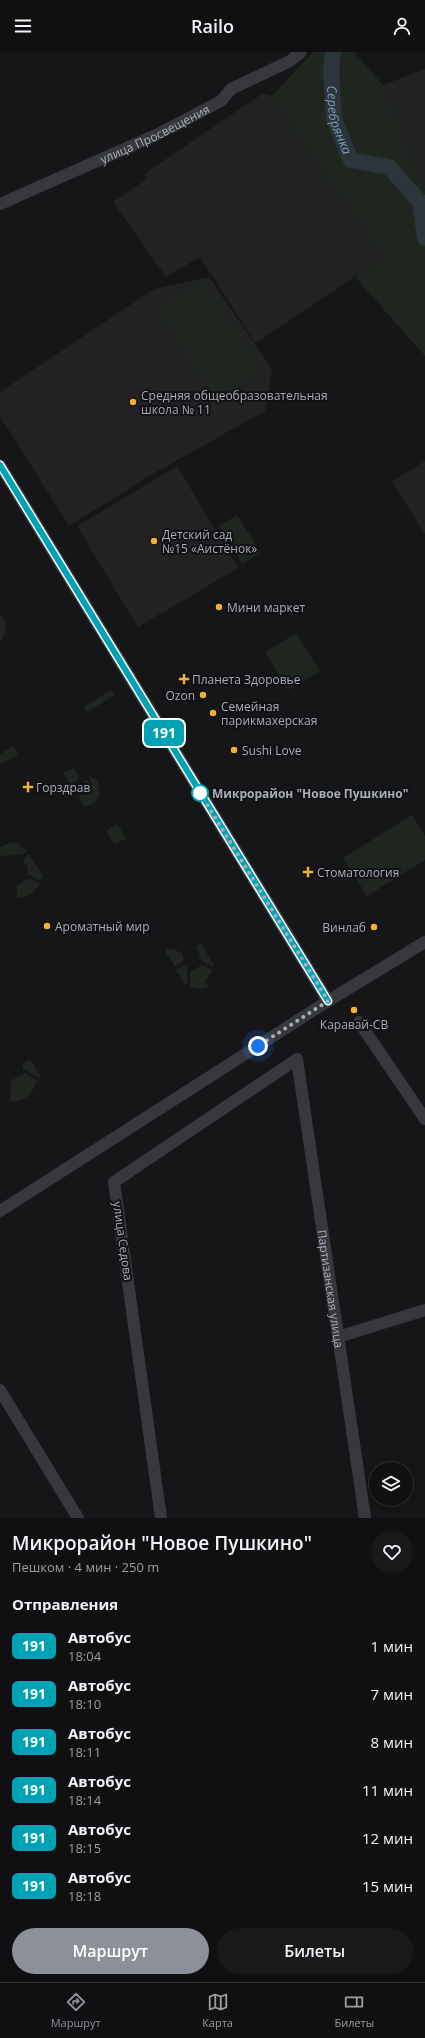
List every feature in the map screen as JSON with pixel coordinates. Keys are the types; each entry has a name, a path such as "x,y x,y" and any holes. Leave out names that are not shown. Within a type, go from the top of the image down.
{"street":[{"name":"улица Просвещения","path":"0,204 158,134 221,102 231,89 290,61 301,52"},
{"path":"0,465 328,1001"},
{"path":"0,1211 328,1001 425,942"},
{"path":"359,1022 425,1119"},
{"name":"Партизанская улица","path":"296,1059 365,1518"},
{"name":"улица Седова","path":"161,1518 114,1182 296,1059"},
{"path":"338,1338 425,1310"},
{"path":"0,1390 78,1518"}],"shaded area":[{"path":"313,52 354,52 383,85 425,191 425,356 355,277 378,261 380,254 272,96"},
{"path":"425,69 425,191 383,85"},
{"path":"262,94 272,96 380,254 378,261 255,343 200,257 166,277 113,202 147,179 144,174"},
{"name":"Средняя общеобразовательная школа № 11","path":"209,277 272,369 265,411 151,475 69,526 0,416 0,392 154,289"},
{"path":"203,280 262,371 217,400 157,309"},
{"path":"425,461 425,534 392,482"},
{"name":"Детский сад №15 «Аистёнок»","path":"177,466 238,568 138,627 77,526"},
{"path":"237,515 261,553 242,564 219,526"},
{"path":"0,614 3,617 6,628 0,642"},
{"path":"296,633 320,671 288,690 265,652"},
{"path":"111,690 115,695 87,712 83,707"},
{"path":"13,746 18,754 0,765 0,754"},
{"path":"75,769 79,778 75,782 75,791 63,773"},
{"path":"88,776 97,779 100,794 94,803 84,807 79,797 80,795 87,795 92,790 92,783"},
{"path":"86,779 90,783 90,788 86,792 80,793"},
{"path":"412,815 425,836 425,860 367,896 343,858"},
{"path":"117,824 126,838 115,845 106,831"},
{"path":"13,842 18,843 27,851 22,854 0,856 0,847"},
{"path":"28,853 43,876 41,881 28,874 28,867 23,862"},
{"path":"29,878 40,883 38,887 30,894 17,898 17,886"},
{"path":"200,942 214,965 213,967 199,959 200,954 196,949"},
{"path":"166,948 176,950 183,954 183,961 175,967 166,953"},
{"path":"187,965 187,984 184,983 176,970"},
{"path":"202,965 213,970 205,981 209,987 200,989 190,986 190,972"},
{"path":"30,1059 42,1079 23,1069 23,1063"},
{"path":"24,1073 37,1080 36,1085 31,1093 24,1099 10,1101 11,1081"}],"waterway":[{"name":"Серебрянка","path":"333,52 331,71 334,119 351,160 389,167 420,202 425,238"}],"bus line":[{"name":"191","path":"0,465 328,1001"}],"place":[{"name":"Средняя общеобразовательная школа № 11","path":"133,402"},
{"name":"Детский сад №15 «Аистёнок»","path":"154,541"},
{"name":"Мини маркет","path":"219,607"},
{"name":"Планета Здоровье","path":"184,679"},
{"name":"Ozon","path":"203,695"},
{"name":"Семейная парикмахерская","path":"213,713"},
{"name":"Sushi Love","path":"234,750"},
{"name":"Горздрав","path":"28,787"},
{"name":"Микрорайон \"Новое Пушкино\"","path":"200,793"},
{"name":"Стоматология","path":"308,872"},
{"name":"Ароматный мир","path":"47,926"},
{"name":"Винлаб","path":"374,927"},
{"name":"Каравай-СВ","path":"354,1010"}],"route":[{"path":"200,793 328,1001 258,1046"}]}
